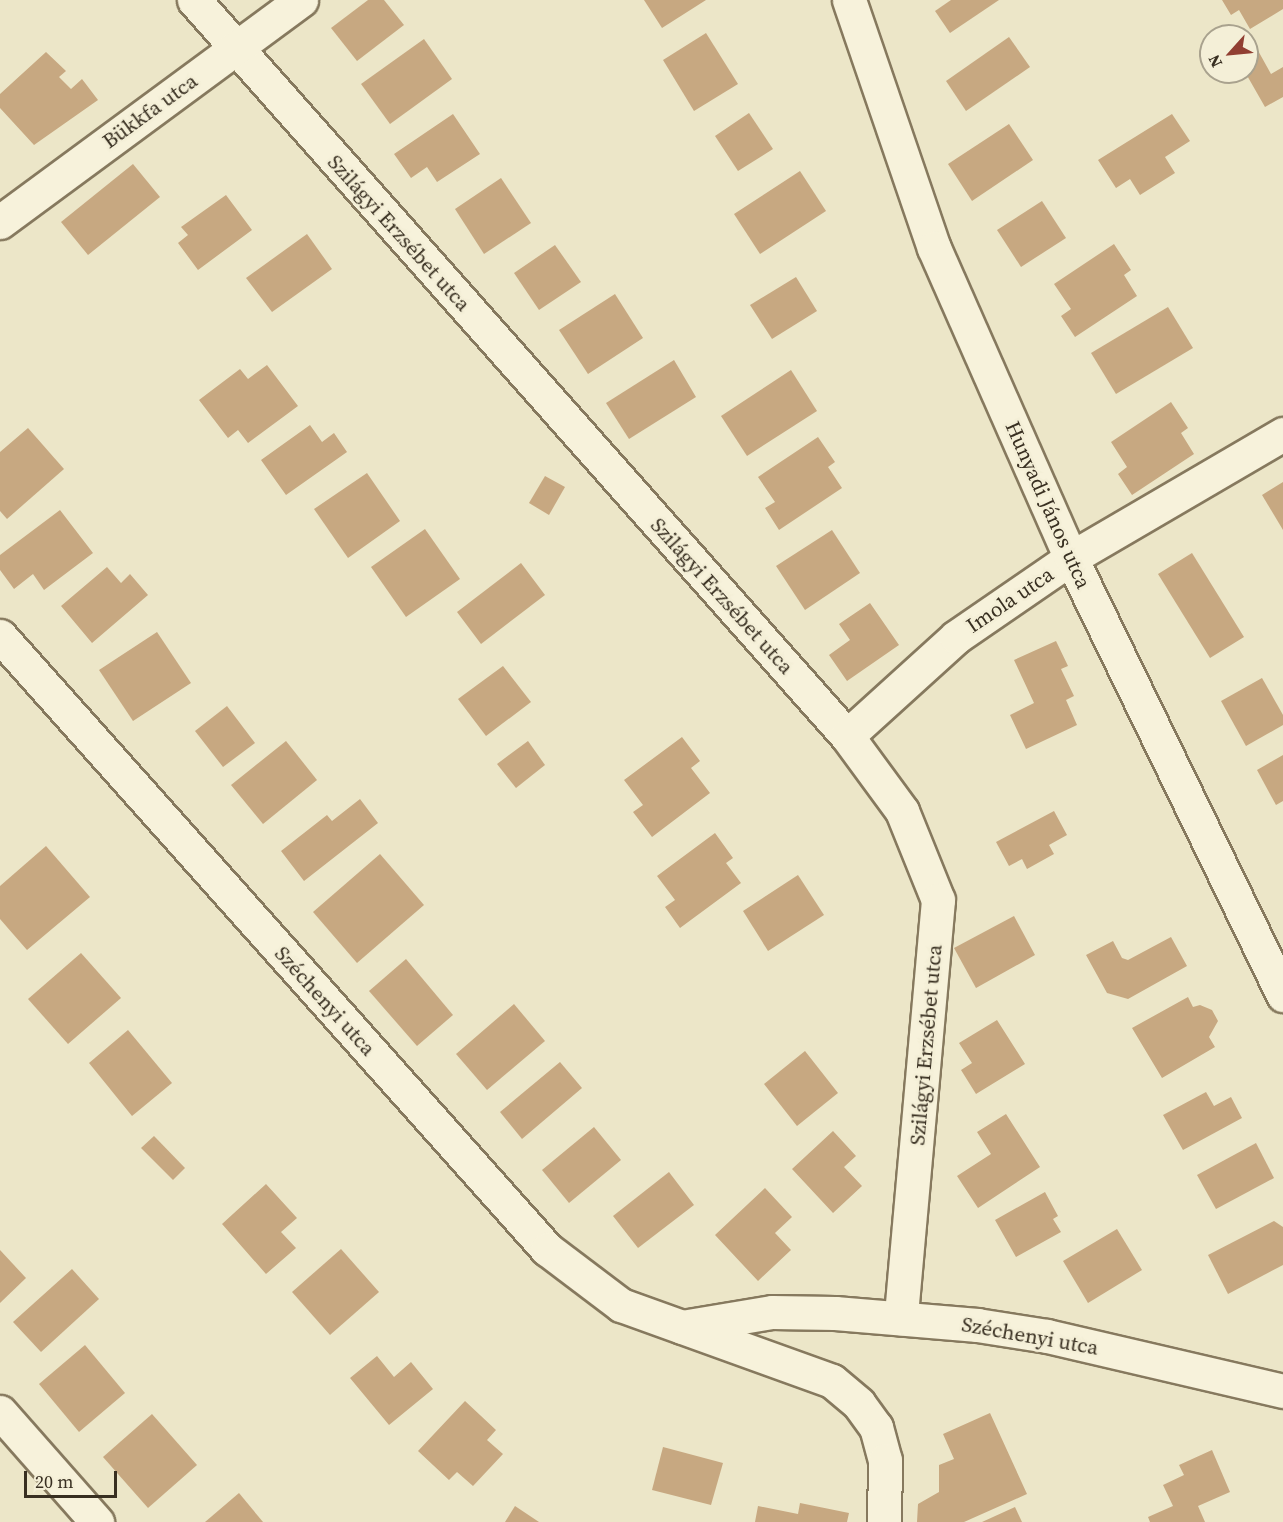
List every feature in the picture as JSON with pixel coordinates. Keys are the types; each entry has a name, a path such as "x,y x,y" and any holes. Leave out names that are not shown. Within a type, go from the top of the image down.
{"street":[{"name":"Szilágyi Erzsébet utca","path":"194,0 847,736 902,811 938,900 901,1318"},
{"name":"Bükkfa utca","path":"0,222 301,0"},
{"name":"Hunyadi János utca","path":"849,0 934,248 1071,558 1283,995"},
{"name":"Imola utca","path":"847,736 956,636 1071,558 1283,434"},
{"name":"Széchenyi utca","path":"0,636 532,1234 575,1274 621,1305 679,1328 832,1381 859,1404 876,1427 885,1460 884,1522"},
{"name":"Széchenyi utca","path":"679,1328 772,1312 901,1318 1047,1336 1283,1391"},
{"path":"754,1355 748,1339 753,1323 772,1312"},
{"path":"0,1412 97,1522"}],"building":[{"path":"368,0 384,0 404,25 357,61 331,28"},
{"path":"644,0 706,0 662,28"},
{"path":"951,0 999,0 950,33 935,11"},
{"path":"1222,0 1283,0 1283,9 1258,24 1247,24 1239,10 1231,15"},
{"path":"706,33 738,84 694,111 663,60"},
{"path":"1009,37 1030,67 966,111 946,81"},
{"path":"424,39 452,79 390,124 361,84"},
{"path":"46,52 66,71 59,77 71,89 82,79 98,100 34,145 0,108 0,94"},
{"path":"1259,52 1271,74 1283,67 1283,97 1265,107 1252,84 1259,84"},
{"path":"749,113 773,149 738,171 715,136"},
{"path":"453,114 480,154 437,182 427,167 411,178 394,154"},
{"path":"1172,114 1190,141 1165,157 1175,173 1140,195 1130,179 1116,188 1098,160"},
{"path":"1009,124 1033,160 972,201 948,164"},
{"path":"133,164 160,197 88,255 61,222"},
{"path":"800,171 826,211 760,254 734,214"},
{"path":"501,178 531,223 484,254 455,209"},
{"path":"226,195 252,230 198,270 178,243 188,235 181,227"},
{"path":"1042,201 1066,238 1021,267 997,230"},
{"path":"307,234 332,269 272,312 246,278"},
{"path":"1114,244 1131,270 1124,275 1137,296 1075,337 1061,316 1071,309 1054,284"},
{"path":"555,245 581,282 539,310 514,273"},
{"path":"796,277 817,311 772,339 750,305"},
{"path":"615,294 643,338 588,374 559,330"},
{"path":"1168,307 1193,348 1116,394 1091,353"},
{"path":"674,360 696,397 629,439 606,403"},
{"path":"267,365 298,406 248,443 238,430 228,438 199,400 240,369 248,379"},
{"path":"791,370 817,411 747,456 721,416"},
{"path":"1171,402 1188,428 1181,433 1194,454 1132,495 1118,474 1127,467 1111,442"},
{"path":"310,425 322,442 334,433 347,452 286,495 261,460"},
{"path":"28,428 64,469 7,519 0,511 0,452"},
{"path":"818,437 835,462 828,467 842,488 779,530 765,508 775,502 758,477"},
{"path":"367,473 400,521 348,558 314,509"},
{"path":"545,476 565,487 549,515 529,503"},
{"path":"1283,482 1283,530 1262,495"},
{"path":"60,510 93,553 44,590 33,574 14,589 0,570 0,555"},
{"path":"425,529 460,579 406,617 371,567"},
{"path":"832,530 860,573 805,610 776,566"},
{"path":"1192,553 1244,637 1210,658 1158,574"},
{"path":"521,563 545,595 481,644 457,612"},
{"path":"107,567 121,583 130,574 148,595 92,643 61,606"},
{"path":"870,603 899,645 847,681 829,655 850,640 839,624"},
{"path":"157,632 191,683 133,721 99,670"},
{"path":"1056,641 1068,666 1061,669 1074,696 1066,700 1077,725 1026,749 1010,715 1034,703 1014,660"},
{"path":"503,666 531,702 486,736 458,699"},
{"path":"1262,678 1283,715 1283,725 1246,746 1221,701"},
{"path":"227,706 255,743 223,767 195,731"},
{"path":"682,737 700,761 691,768 710,793 652,837 633,812 643,805 624,780"},
{"path":"286,741 317,780 263,824 231,785"},
{"path":"528,741 545,765 516,788 497,764"},
{"path":"1283,755 1283,801 1276,805 1257,770"},
{"path":"360,799 378,823 304,881 281,851 327,815 332,821"},
{"path":"1054,811 1067,835 1049,845 1054,854 1027,869 1022,859 1009,866 996,842"},
{"path":"715,833 733,858 726,863 741,883 680,928 665,907 675,900 657,876"},
{"path":"46,846 90,897 27,950 0,919 0,886"},
{"path":"380,854 424,905 357,963 313,912"},
{"path":"798,875 824,915 768,951 743,911"},
{"path":"1014,916 1035,955 976,988 954,948"},
{"path":"1171,937 1187,966 1128,999 1107,993 1086,955 1113,941 1122,958 1128,960"},
{"path":"81,953 121,998 68,1044 28,999"},
{"path":"406,959 453,1015 417,1046 369,991"},
{"path":"1188,997 1193,1007 1200,1005 1212,1010 1218,1021 1209,1037 1215,1047 1162,1078 1132,1028"},
{"path":"514,1004 545,1041 487,1090 456,1054"},
{"path":"997,1020 1025,1064 976,1094 961,1070 972,1063 959,1043"},
{"path":"128,1030 172,1083 132,1116 89,1063"},
{"path":"805,1051 838,1093 797,1126 764,1084"},
{"path":"560,1062 582,1088 522,1139 500,1112"},
{"path":"1206,1092 1214,1106 1231,1097 1242,1118 1183,1150 1163,1115"},
{"path":"1006,1114 1040,1167 978,1208 957,1176 991,1154 977,1132"},
{"path":"594,1127 621,1160 569,1203 542,1170"},
{"path":"833,1131 856,1156 844,1167 862,1186 833,1213 792,1169"},
{"path":"154,1136 185,1168 173,1180 141,1148"},
{"path":"1256,1143 1274,1178 1216,1209 1197,1175"},
{"path":"669,1172 694,1205 638,1248 613,1216"},
{"path":"266,1184 297,1218 281,1232 296,1248 266,1274 222,1224"},
{"path":"765,1188 792,1217 775,1233 791,1250 758,1281 715,1235"},
{"path":"1045,1192 1058,1216 1053,1219 1061,1232 1016,1257 995,1220"},
{"path":"1274,1221 1283,1227 1283,1265 1228,1294 1208,1255"},
{"path":"1117,1229 1142,1270 1088,1303 1063,1261"},
{"path":"341,1249 379,1292 330,1335 292,1292"},
{"path":"0,1250 26,1278 0,1303"},
{"path":"72,1269 99,1299 41,1352 13,1322"},
{"path":"85,1345 125,1393 79,1432 39,1384"},
{"path":"377,1356 394,1377 411,1362 433,1389 389,1425 350,1378"},
{"path":"465,1401 496,1430 487,1440 503,1454 473,1486 457,1472 449,1480 418,1451"},
{"path":"990,1413 1027,1494 964,1522 917,1522 918,1504 939,1492 939,1465 954,1459 943,1434"},
{"path":"152,1414 197,1465 148,1508 103,1457"},
{"path":"663,1447 723,1463 711,1505 652,1490"},
{"path":"1212,1450 1230,1492 1198,1506 1205,1522 1150,1522 1148,1517 1173,1506 1163,1485 1184,1475 1179,1465"},
{"path":"239,1493 263,1522 205,1522"},
{"path":"800,1503 849,1513 847,1522 755,1522 758,1506 798,1514"},
{"path":"515,1506 539,1522 505,1522"},
{"path":"1015,1507 1022,1522 982,1522"}]}
